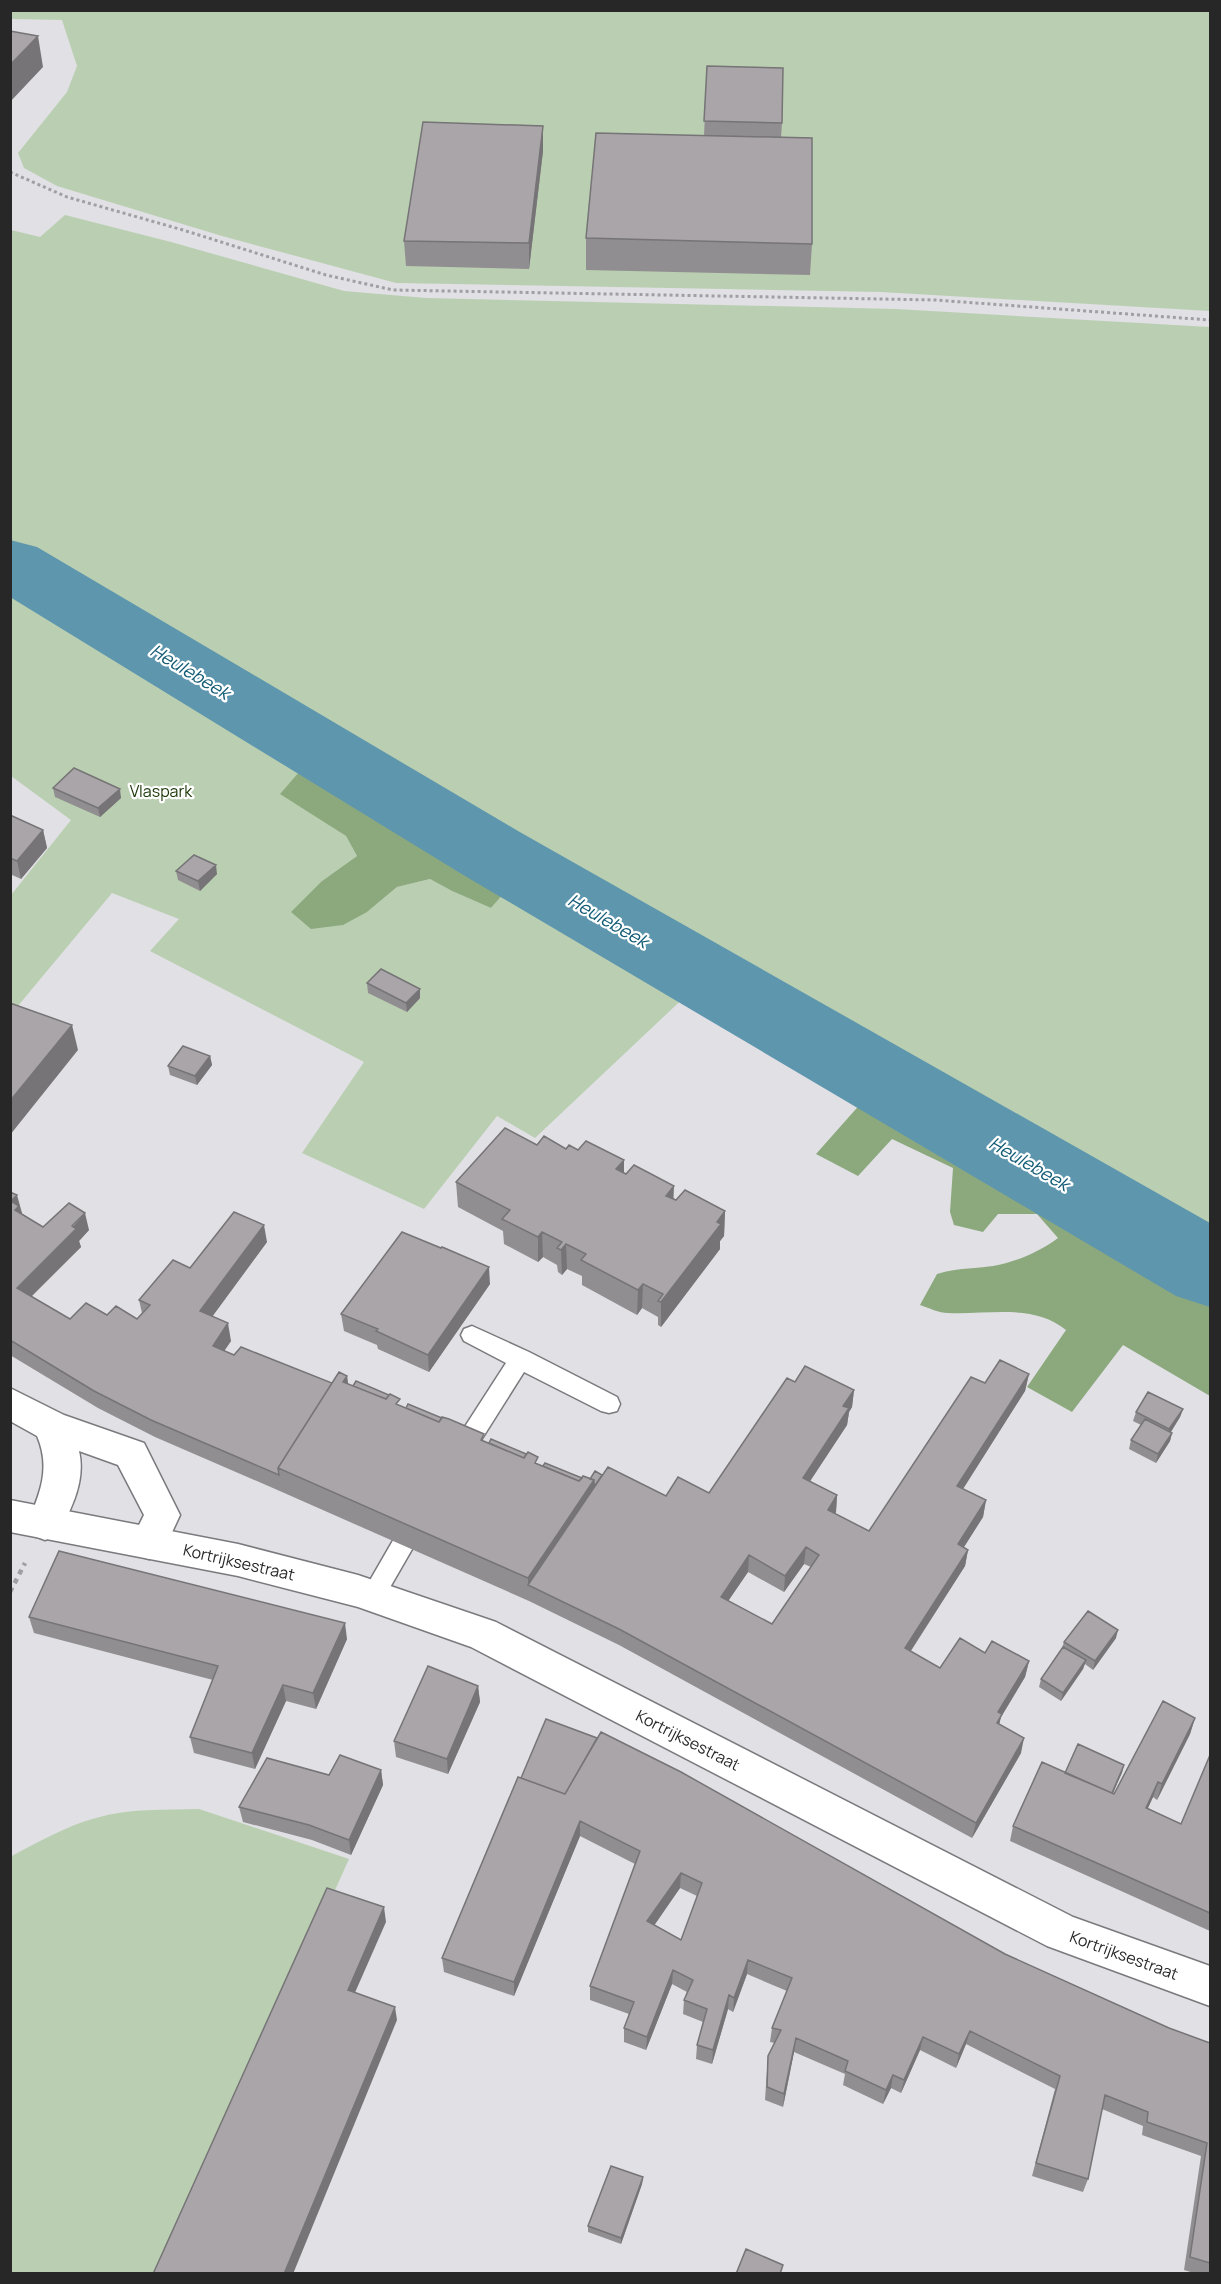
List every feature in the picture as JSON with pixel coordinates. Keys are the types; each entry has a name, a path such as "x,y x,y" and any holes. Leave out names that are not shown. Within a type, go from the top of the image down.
{"street":[{"path":"10,1403 51,1426 131,1454 162,1515 149,1543"},
{"name":"Kortrijksestraat","path":"51,1426 63,1450 64,1474 28,1520 238,1560 373,1596 483,1634 1062,1932 1210,1986"}],"lane":[{"path":"472,1335 609,1404"},
{"path":"463,1449 521,1358"},
{"path":"373,1596 403,1544"}],"path":[{"path":"10,172 67,197 327,275 393,290 935,300 1210,320"}],"green space":[{"path":"11,10 1210,11 1210,311 881,292 396,283 222,236 57,186 24,168 18,153 67,92 77,66 62,20 11,19"},
{"path":"65,215 171,242 344,291 426,298 896,309 1210,327 1210,1235 726,966 11,546 11,230 40,237"},
{"name":"Vlaspark","path":"11,594 305,765 281,793 346,836 357,856 322,881 367,912 397,887 430,879 491,908 512,884 691,991 535,1138 497,1116 424,1209 302,1153 364,1062 150,951 179,919 112,893 17,1007 11,1005 11,895 71,820 11,776"},
{"path":"305,765 492,870 512,884 491,908 430,879 397,887 367,912 343,925 311,929 291,912 322,881 357,856 346,836 280,794"},
{"path":"871,1092 1113,1225 1210,1282 1210,1396 1123,1345 1072,1412 1027,1387 1066,1330 1040,1316 1025,1313 945,1313 920,1305 937,1274 1010,1262 1035,1252 1058,1238 1037,1214 998,1214 983,1232 954,1225 950,1212 953,1168 892,1139 858,1176 816,1154"},
{"path":"199,1809 349,1859 163,2273 11,2273 10,1857 85,1821 147,1810"}],"building":[{"path":"10,31 38,36 10,65"},
{"path":"707,66 783,68 782,123 704,121"},
{"path":"423,122 543,126 529,243 404,241"},
{"path":"596,133 812,138 812,244 586,238"},
{"path":"74,768 120,789 98,808 53,788"},
{"path":"10,815 43,830 17,861 10,858"},
{"path":"194,855 216,865 198,881 176,871"},
{"path":"381,969 420,989 406,1003 367,983"},
{"path":"10,1003 72,1025 10,1101"},
{"path":"183,1046 210,1056 195,1076 168,1066"},
{"path":"505,1128 537,1145 544,1136 566,1149 569,1145 578,1150 586,1141 624,1160 616,1169 626,1174 634,1165 674,1186 666,1196 676,1200 685,1190 725,1211 717,1222 721,1224 661,1302 658,1301 663,1294 643,1284 638,1290 581,1260 586,1254 566,1244 561,1250 557,1248 562,1242 542,1232 538,1237 502,1219 510,1210 456,1182"},
{"path":"10,1192 17,1195 11,1201 19,1206 15,1210 43,1227 69,1203 85,1213 72,1226 76,1229 17,1288 70,1319 86,1303 107,1315 116,1306 137,1319 150,1305 139,1300 173,1260 190,1268 234,1212 264,1225 200,1311 228,1323 213,1346 234,1355 241,1347 332,1383 278,1468 279,1475 151,1420 94,1391 10,1340"},
{"path":"402,1232 489,1267 428,1355 376,1331 378,1329 341,1314"},
{"path":"1000,1360 1029,1374 957,1486 986,1500 958,1544 968,1550 905,1648 940,1668 960,1638 985,1653 992,1641 1029,1661 998,1712 1002,1714 997,1723 1024,1738 976,1823 619,1629 528,1585 608,1467 666,1496 678,1477 709,1493 787,1378 795,1382 805,1366 854,1390 843,1406 849,1408 803,1478 837,1495 828,1510 869,1531 971,1377 985,1383","holes":["806,1547 819,1555 772,1624 721,1597 749,1555 785,1576"]},
{"path":"339,1372 347,1376 343,1382 386,1399 390,1394 400,1399 396,1404 439,1422 442,1417 449,1419 484,1434 481,1440 524,1458 528,1452 538,1457 535,1463 579,1481 583,1476 594,1480 528,1578 278,1468"},
{"path":"356,1381 389,1395 386,1399 353,1386"},
{"path":"1148,1392 1183,1409 1169,1429 1136,1412"},
{"path":"408,1404 442,1418 439,1422 406,1408"},
{"path":"1145,1419 1172,1433 1158,1454 1131,1440"},
{"path":"491,1439 526,1454 524,1458 489,1443"},
{"path":"545,1463 582,1478 579,1481 543,1466"},
{"path":"595,1471 602,1475 594,1487 594,1480 590,1479"},
{"path":"59,1551 345,1623 313,1693 283,1685 252,1753 190,1737 218,1666 29,1617"},
{"path":"1088,1611 1118,1630 1095,1661 1064,1642"},
{"path":"1063,1647 1086,1660 1063,1693 1041,1679"},
{"path":"428,1666 478,1686 447,1759 394,1741"},
{"path":"1163,1701 1195,1718 1162,1784 1158,1782 1146,1808 1181,1824 1210,1755 1210,1913 1013,1826 1042,1762 1114,1794"},
{"path":"546,1719 597,1738 565,1794 521,1778"},
{"path":"601,1732 681,1772 1005,1954 1169,2028 1210,2043 1210,2263 1190,2257 1207,2143 1147,2122 1148,2112 1105,2095 1088,2179 1036,2163 1060,2076 970,2031 959,2054 923,2037 904,2080 893,2075 886,2090 845,2071 848,2061 796,2038 784,2094 767,2087 768,2056 781,2030 772,2028 792,1978 748,1960 734,1998 729,1995 713,2050 697,2045 707,2009 684,2000 693,1980 673,1970 647,2037 624,2028 634,2002 590,1986 640,1851 580,1821 514,1982 442,1958 518,1777 565,1794","holes":["681,1873 702,1883 681,1940 647,1921"]},
{"path":"1078,1744 1124,1765 1112,1793 1065,1773"},
{"path":"340,1755 381,1770 349,1840 309,1825 239,1807 267,1758 329,1775"},
{"path":"327,1888 384,1907 348,1990 395,2007 284,2274 153,2274"},
{"path":"611,2166 643,2177 621,2238 588,2226"},
{"path":"746,2249 783,2265 780,2274 736,2274"}],"waterway":[{"name":"Heulebeek","path":"10,564 489,852 1210,1269"}]}
